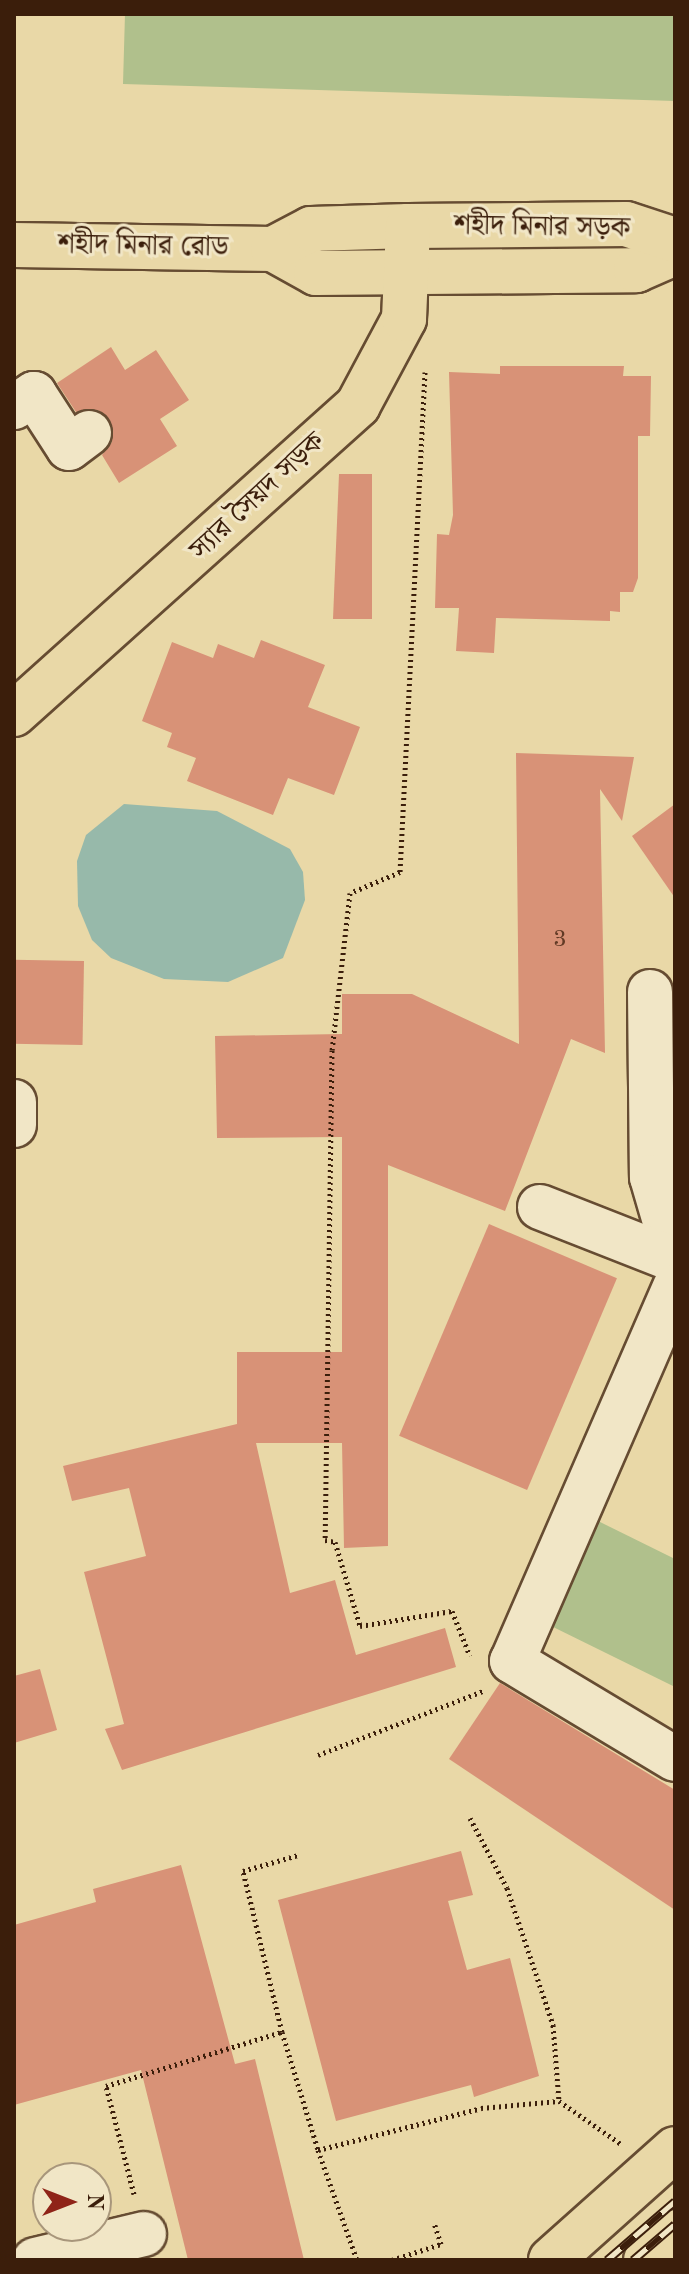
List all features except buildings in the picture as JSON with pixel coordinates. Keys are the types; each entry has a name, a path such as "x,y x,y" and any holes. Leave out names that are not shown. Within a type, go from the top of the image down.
{"main road":[{"name":"শহীদ মিনার সড়ক","path":"408,226 626,224 675,240"},
{"name":"শহীদ মিনার রোড","path":"273,249 311,229 408,226"},
{"name":"স্যার সৈয়দ সড়ক","path":"14,714 358,405 404,319 411,273 408,226"},
{"name":"শহীদ মিনার রোড","path":"14,245 273,249 316,273 411,273"},
{"name":"শহীদ মিনার সড়ক","path":"411,273 636,270 675,253"},
{"path":"551,2260 675,2149"},
{"path":"646,2260 675,2232"}],"lane":[{"path":"14,407 34,394 69,448 89,433"},
{"path":"650,992 652,1177 675,1258"},
{"path":"14,1102 14,1125"},
{"path":"540,1207 675,1258"},
{"path":"675,1287 512,1661 675,1759"},
{"path":"35,2260 144,2234"}],"path":[{"path":"404,319 427,379 400,872 350,893 332,1050 325,1540 335,1542 360,1626 452,1611 474,1668"},
{"path":"318,1755 485,1696 480,1682"},
{"path":"318,2150 481,2108 559,2101 553,2025 507,1888 470,1818"},
{"path":"298,1855 243,1871 282,2032 318,2150 357,2260"},
{"path":"144,2234 106,2086 282,2032"},
{"path":"392,2260 441,2244 434,2222"}],"green space":[{"path":"125,14 675,14 675,101 123,84"},
{"path":"596,1520 675,1559 675,1687 545,1623"}],"shaded area":[{"path":"124,804 217,811 290,849 303,872 305,900 283,958 228,982 164,979 111,958 92,940 78,906 77,861 86,835"}],"railway":[{"path":"607,2260 675,2201"},
{"path":"633,2260 675,2224"}]}
